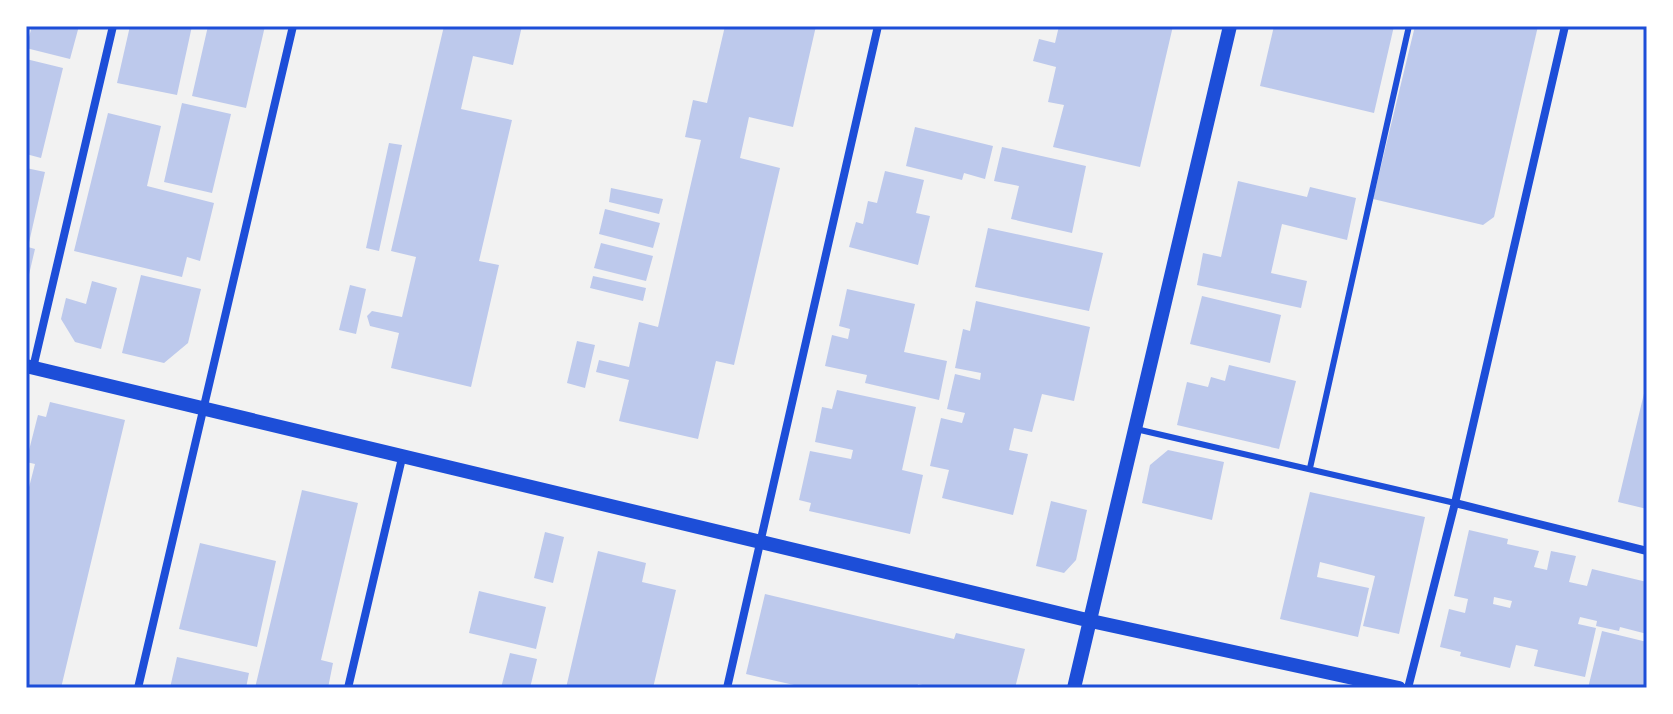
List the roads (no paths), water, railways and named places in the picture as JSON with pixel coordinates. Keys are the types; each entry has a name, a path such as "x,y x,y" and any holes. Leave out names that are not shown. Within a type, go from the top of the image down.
{"street":[{"path":"113,26 30,367 1091,621 1399,688"},
{"path":"138,688 293,26"},
{"path":"727,688 878,26"},
{"path":"1074,688 1230,26"},
{"path":"1408,688 1455,503 1565,26"},
{"path":"348,688 402,458"},
{"path":"1455,503 1647,551"}],"lane":[{"path":"1310,468 1409,26"},
{"path":"1136,429 1455,503"}]}
